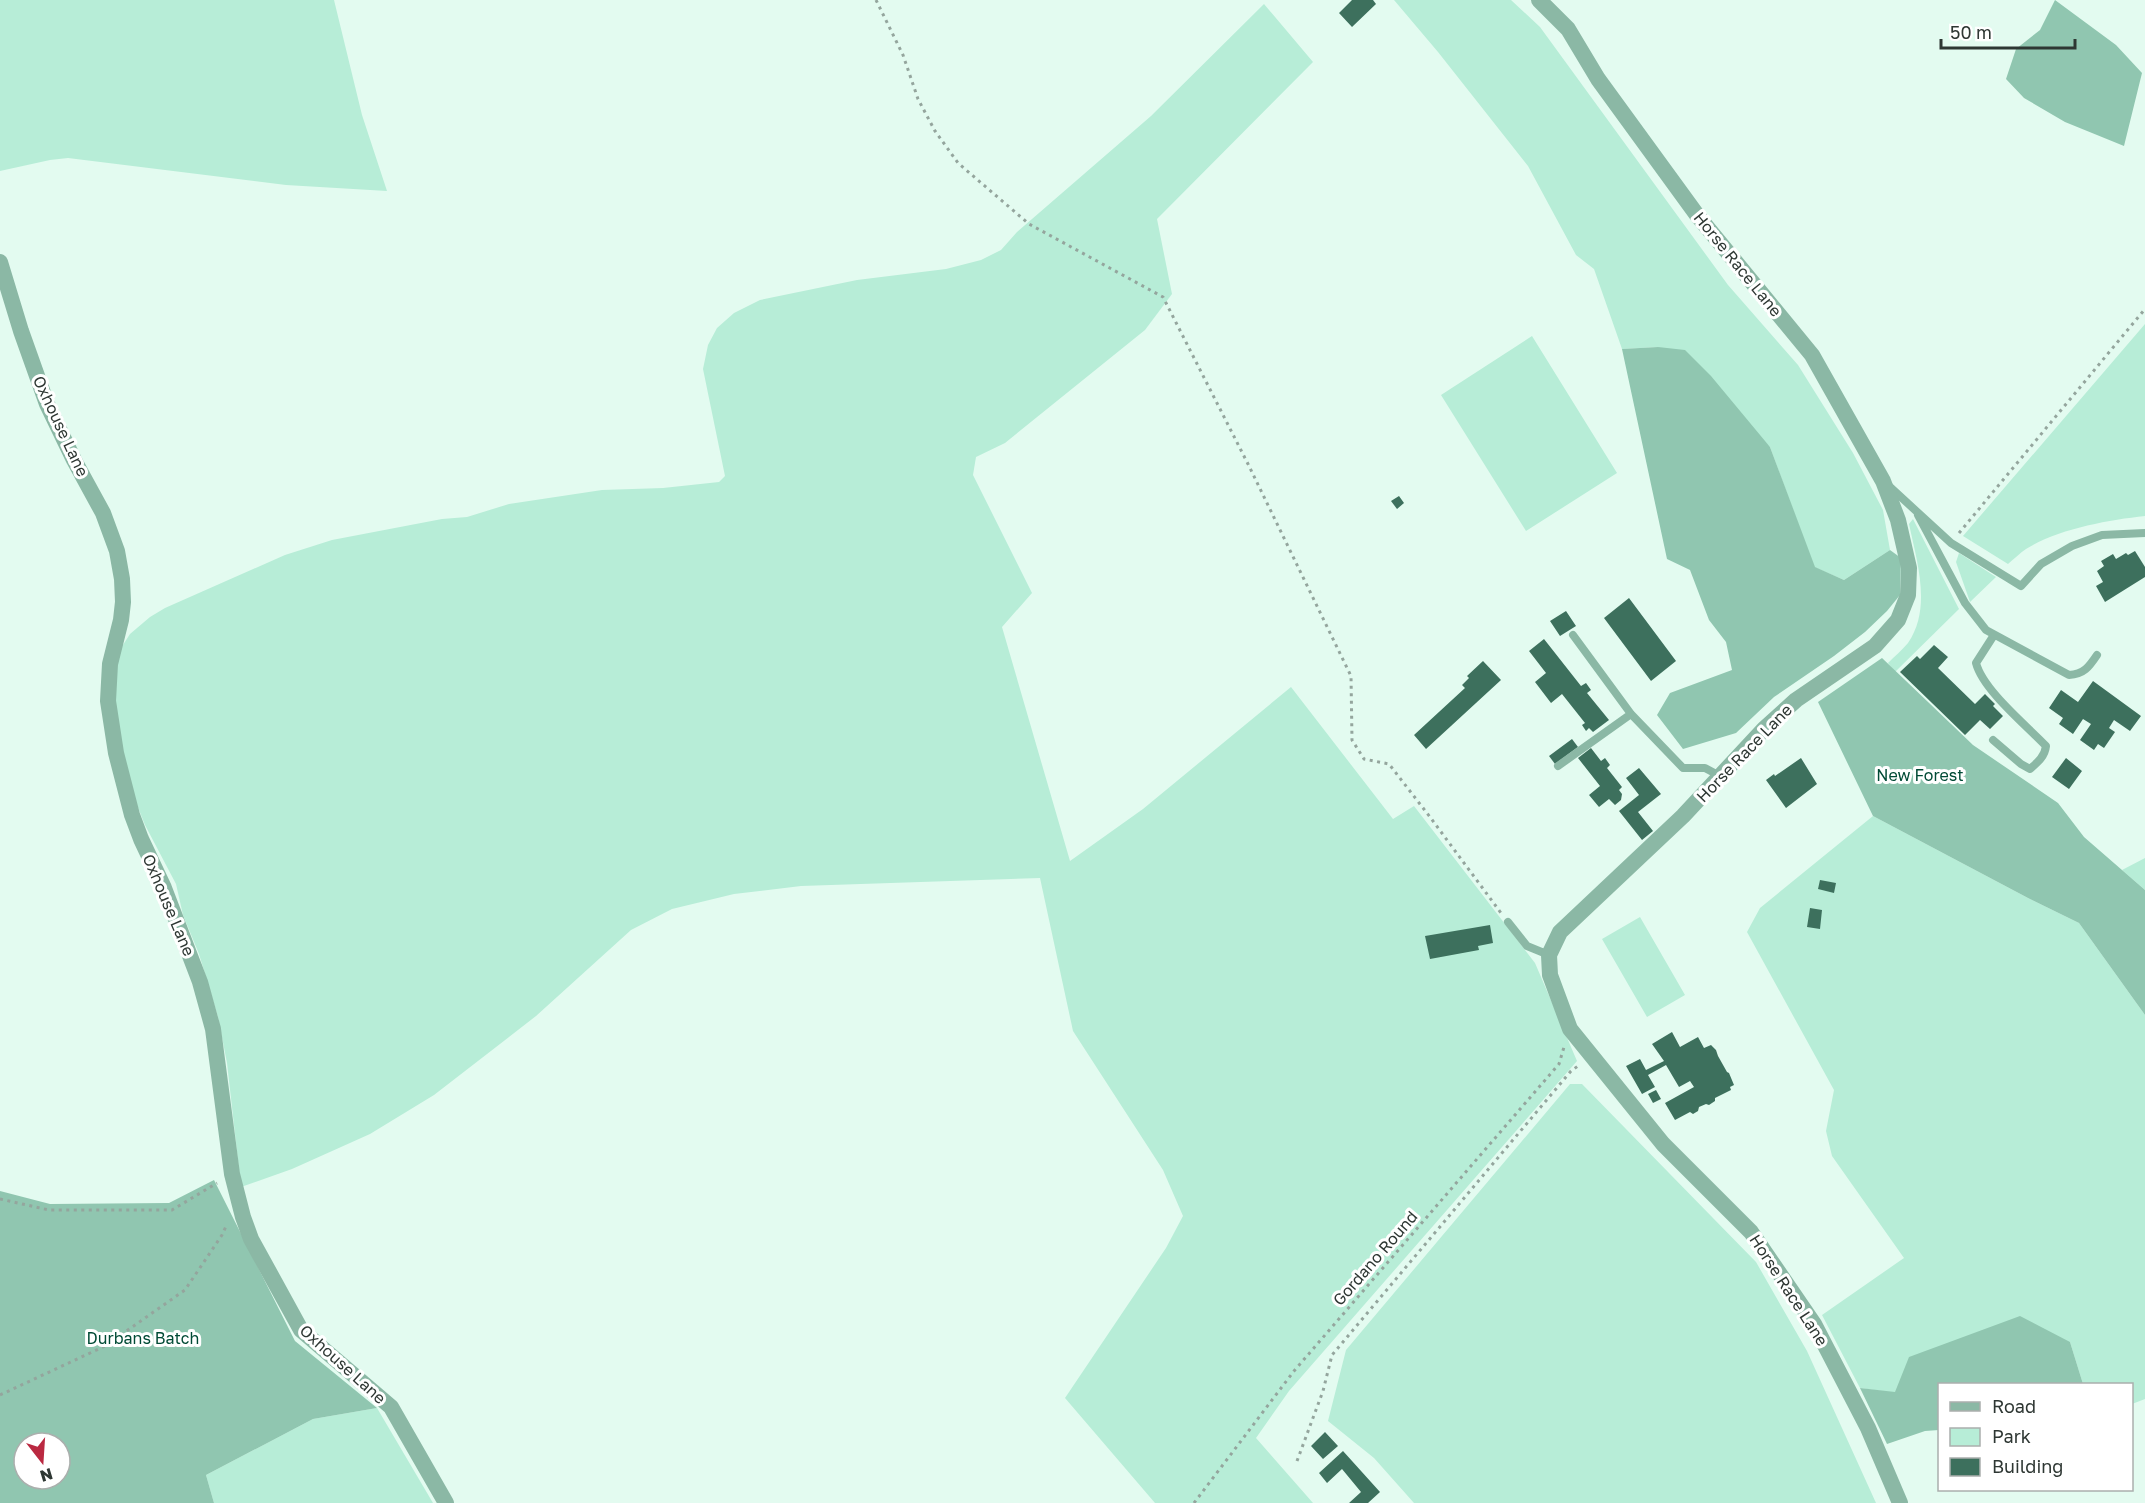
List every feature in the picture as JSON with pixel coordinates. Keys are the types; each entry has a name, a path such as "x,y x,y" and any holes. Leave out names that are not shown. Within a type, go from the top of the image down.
{"street":[{"name":"Horse Race Lane","path":"1539,0 1568,29 1598,79 1697,214 1812,355 1883,481 1898,520 1909,568 1908,595 1898,620 1875,646 1788,707 1764,729 1683,816 1560,932 1549,955 1550,975 1570,1029 1663,1144 1751,1232 1814,1324 1868,1428 1900,1503"},
{"name":"Oxhouse Lane","path":"0,262 47,404 103,513 117,551 123,602 108,681 112,734 122,781 135,823 164,888 200,982 213,1029 237,1201 251,1239 300,1330 391,1407 446,1503"}],"lane":[{"path":"1883,481 1952,543 2021,586 2041,564 2072,546 2102,535 2145,533"},
{"path":"1915,509 1965,603 1986,630 2069,675 2088,669 2097,655"},
{"path":"1573,635 1632,714 1683,768 1705,768 1720,776"},
{"path":"1994,635 1976,663 1979,673 1993,691 2046,746 2045,752 2039,762 2030,769 1994,740"},
{"path":"1558,766 1632,714"},
{"path":"1508,922 1527,946 1549,955"}],"path":[{"path":"876,0 903,55 918,99 935,131 958,163 1029,224 1163,297 1248,464 1351,676 1352,741 1364,759 1389,764 1508,922"},
{"path":"1952,543 2145,309"},
{"name":"Gordano Round","path":"1194,1503 1294,1371 1559,1064 1570,1029"},
{"path":"1297,1461 1323,1391 1332,1355 1571,1071 1591,1055"},
{"path":"0,1199 49,1210 172,1210 232,1174"},
{"path":"0,1395 105,1346 185,1290 222,1235 237,1201"}],"green space":[{"path":"0,0 334,0 362,115 387,191 286,185 68,158 0,171"},
{"path":"1394,0 1511,0 1540,27 1728,285 1798,365 1853,453 1883,510 1890,550 1844,580 1814,567 1770,447 1658,347 1622,349 1594,269 1576,255 1528,166"},
{"path":"2055,0 2116,45 2142,73 2124,146 2065,122 2024,98 2006,79 2016,49 2040,30"},
{"path":"1264,4 1313,62 1157,219 1172,294 1145,330 1005,443 976,457 973,475 1032,593 1002,627 1070,861 1143,809 1291,687 1393,819 1414,806 1535,963 1577,1061 1289,1391 1256,1438 1313,1503 1155,1503 1065,1398 1166,1248 1183,1216 1163,1170 1073,1031 1040,878 801,886 734,894 672,909 631,930 536,1016 434,1095 370,1134 292,1169 241,1187 227,1063 218,1017 199,954 183,915 176,884 145,825 131,790 116,727 115,668 121,648 130,634 165,608 285,555 332,540 442,519 467,517 509,504 602,490 663,488 719,482 725,476 703,369 708,345 717,328 734,313 760,300 857,280 946,269 981,260 1001,250 1017,232 1151,116"},
{"path":"2145,324 2145,516 2100,523 2053,536 2026,549 2008,564 1963,536"},
{"path":"1532,336 1617,473 1526,531 1441,395"},
{"path":"1658,347 1685,350 1711,376 1770,447 1815,567 1844,580 1890,550 1901,558 1900,595 1865,632 1774,697 1736,733 1683,749 1657,715 1670,693 1732,670 1726,642 1709,620 1690,570 1667,559 1622,349"},
{"path":"1913,519 1959,609 1895,672 1888,663 1908,643 1915,629 1921,600 1919,569 1909,524"},
{"path":"1959,553 1996,577 1970,602 1956,562"},
{"name":"New Forest","path":"1882,658 1973,745 2058,803 2084,837 2145,890 2145,1015 2079,923 1873,816 1818,702"},
{"path":"1873,816 2079,923 2145,1015 2145,1399 2133,1404 2133,1383 2083,1383 2070,1342 1895,1393 1860,1388 1822,1315 1904,1258 1832,1156 1826,1131 1834,1090 1747,932 1760,908"},
{"path":"2145,858 2145,890 2122,870"},
{"path":"1640,917 1685,995 1647,1017 1602,939"},
{"path":"1570,1084 1582,1084 1756,1262 1807,1351 1876,1503 1414,1503 1374,1458 1328,1421 1346,1350"},
{"name":"Durbans Batch","path":"214,1180 295,1341 377,1408 313,1419 206,1475 214,1503 0,1503 0,1191 50,1204 169,1203"},
{"path":"2020,1316 2070,1342 2083,1383 1938,1383 1938,1430 1925,1431 1887,1444 1860,1388 1895,1392 1909,1357"},
{"path":"377,1408 433,1503 214,1503 206,1475 313,1419"}],"building":[{"path":"1352,0 1373,0 1376,4 1352,27 1339,13"},
{"path":"1399,496 1404,503 1397,509 1391,501"},
{"path":"2135,551 2145,567 2145,577 2105,602 2096,586 2103,582 2097,571 2104,566 2101,561 2113,554 2116,559"},
{"path":"1629,598 1676,661 1651,681 1604,618"},
{"path":"1566,611 1576,626 1560,636 1550,621"},
{"path":"1544,639 1581,686 1586,683 1591,690 1587,693 1609,720 1593,732 1589,728 1586,731 1582,725 1585,723 1562,694 1551,703 1535,682 1546,673 1529,651"},
{"path":"1934,645 1948,657 1938,668 1975,704 1985,694 2003,716 1990,729 1980,720 1965,735 1900,672 1917,656 1920,659"},
{"path":"1483,661 1501,680 1426,749 1414,735 1465,688 1462,685 1469,678 1467,676"},
{"path":"2093,681 2141,716 2130,731 2114,720 2109,728 2115,732 2104,748 2098,744 2094,750 2080,740 2091,724 2083,719 2073,734 2059,724 2063,718 2049,708 2061,690 2078,702"},
{"path":"1572,739 1578,747 1555,764 1549,756"},
{"path":"1591,748 1601,761 1605,758 1610,765 1607,768 1622,787 1619,790 1622,794 1621,800 1615,805 1609,799 1599,807 1589,795 1600,786 1578,758"},
{"path":"1801,758 1817,784 1786,808 1766,780"},
{"path":"2066,758 2082,771 2069,789 2052,777"},
{"path":"1639,768 1661,794 1638,812 1653,831 1642,840 1619,811 1639,795 1626,778"},
{"path":"1820,880 1836,883 1834,893 1818,889"},
{"path":"1810,908 1822,910 1820,929 1807,927"},
{"path":"1490,925 1493,943 1478,946 1479,950 1430,959 1425,936"},
{"path":"1672,1032 1680,1047 1698,1037 1704,1048 1711,1045 1716,1050 1734,1085 1730,1087 1731,1090 1715,1098 1715,1101 1709,1105 1699,1107 1698,1111 1693,1114 1690,1112 1675,1120 1665,1103 1694,1087 1690,1081 1679,1087 1666,1065 1648,1075 1655,1087 1642,1094 1626,1066 1640,1059 1646,1070 1664,1061 1652,1044"},
{"path":"1656,1090 1661,1099 1653,1103 1648,1094"},
{"path":"1325,1432 1338,1446 1323,1459 1311,1446"},
{"path":"1343,1451 1380,1492 1368,1503 1349,1503 1361,1492 1342,1469 1327,1483 1319,1473"}]}
